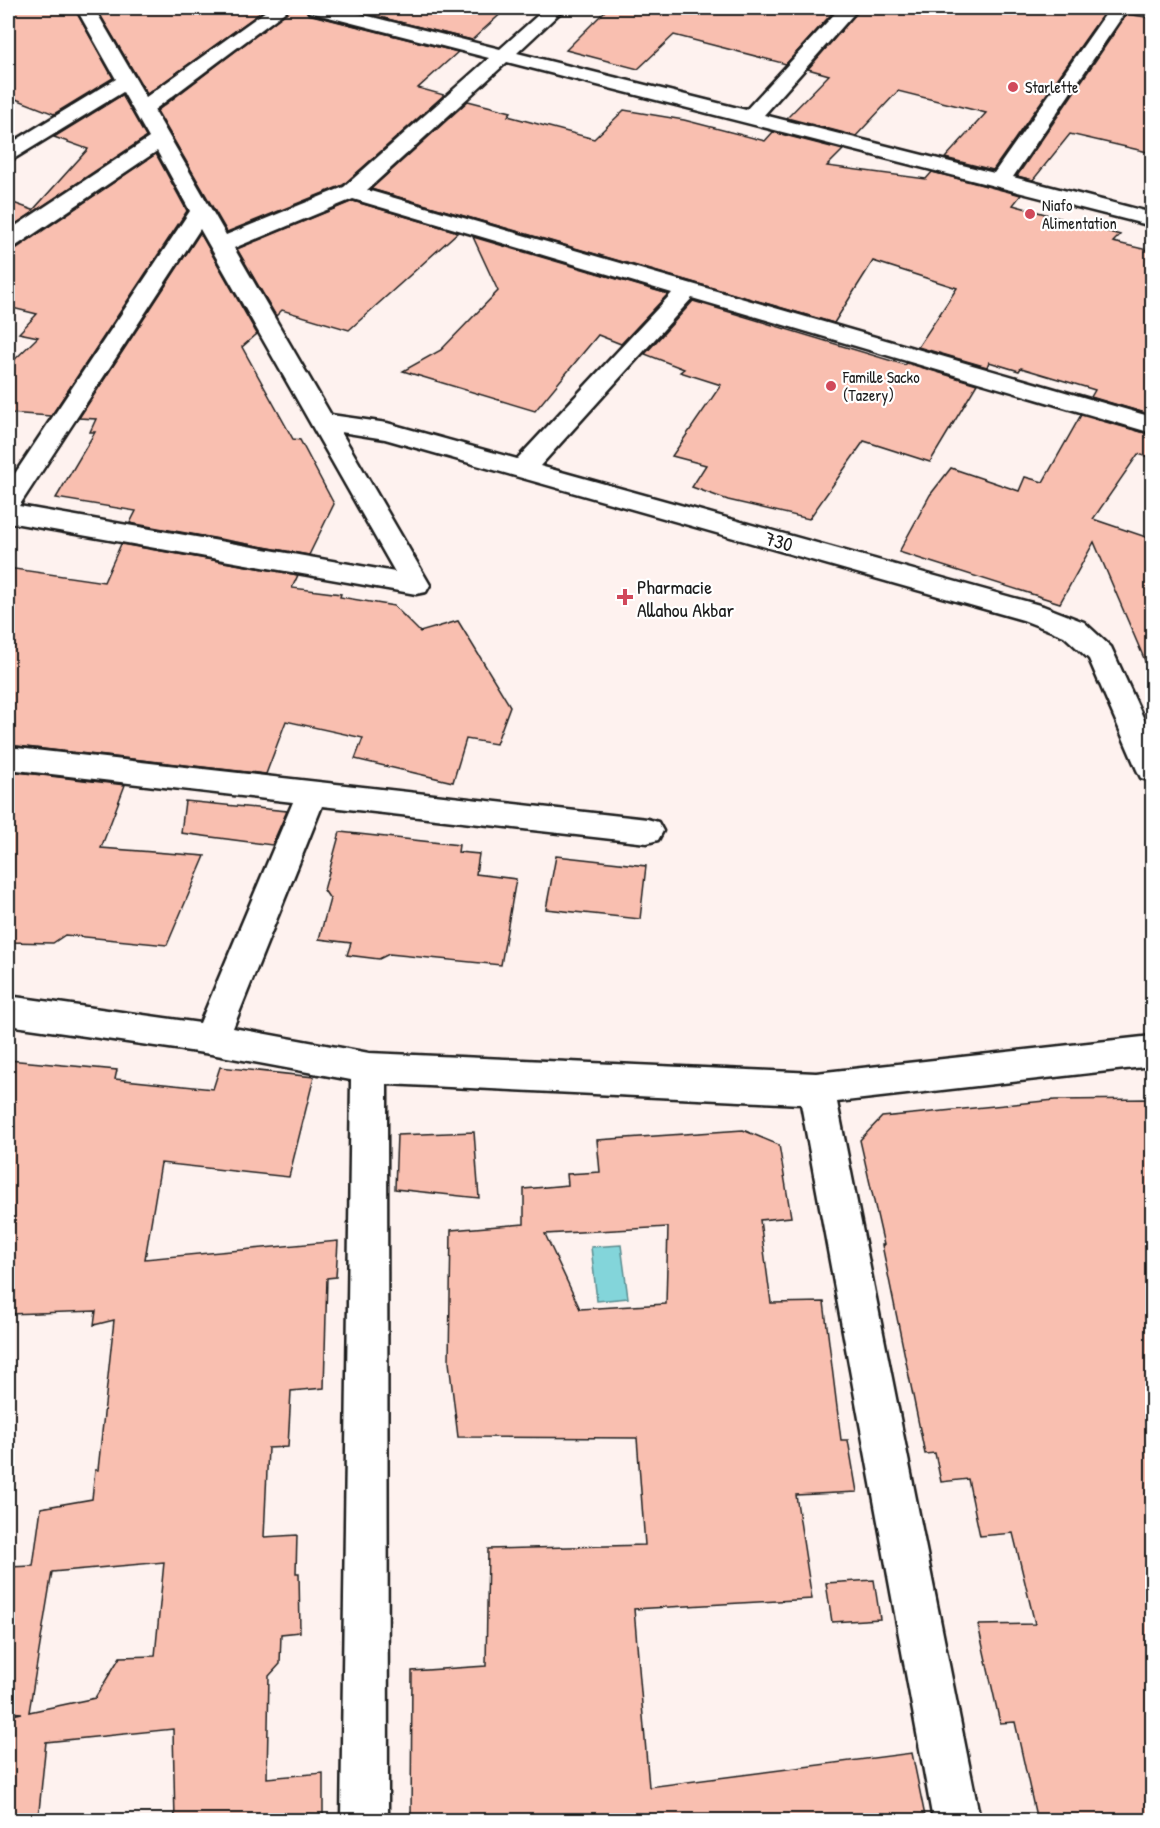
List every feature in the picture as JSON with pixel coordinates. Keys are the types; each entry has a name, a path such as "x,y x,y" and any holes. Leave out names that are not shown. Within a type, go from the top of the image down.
{"street":[{"path":"8,513 416,585 85,8"},
{"path":"142,108 281,8"},
{"path":"316,8 1152,219"},
{"path":"221,245 352,192 556,8"},
{"path":"750,118 850,8"},
{"path":"1000,180 1119,8"},
{"path":"8,154 128,81"},
{"path":"8,241 160,140"},
{"path":"352,192 1152,425"},
{"path":"8,503 201,210"},
{"path":"522,469 687,290"},
{"name":"730","path":"322,422 387,431 1022,609 1074,629 1101,654 1152,770"},
{"path":"8,758 647,831"},
{"path":"211,1039 312,792"},
{"path":"8,1011 211,1039 369,1068 816,1089 1152,1051"},
{"path":"364,1821 369,1068"},
{"path":"816,1089 957,1821"}],"water":[{"path":"621,1245 628,1298 597,1301 591,1247"}],"building":[{"path":"8,8 74,8 113,78 54,114 8,96"},
{"path":"96,8 267,8 147,94"},
{"path":"292,8 305,8 308,14 458,52 418,88 444,95 343,185 227,232 157,111"},
{"path":"343,8 507,8 472,40"},
{"path":"608,8 837,8 786,64 674,35 638,69 566,50"},
{"path":"861,8 1090,8 1106,10 993,170 945,158 986,113 898,91 856,136 787,118 829,75 808,69"},
{"path":"1127,14 1152,18 1152,153 1070,134 1033,180 1017,176"},
{"path":"122,95 146,137 8,229 8,201 33,210 88,149 54,137"},
{"path":"468,101 511,112 508,116 594,139 624,110 684,120 765,141 773,132 843,150 827,166 926,179 932,172 1021,195 1013,205 1120,235 1113,242 1152,251 1152,415 1091,397 1095,390 1021,368 1019,371 989,362 987,367 918,347 957,288 873,261 834,323 371,189"},
{"path":"156,154 187,211 51,416 8,413 8,366 38,337 19,333 37,314 8,307 8,250 17,248"},
{"path":"353,201 458,232 349,330 282,310 276,316 237,249"},
{"path":"200,233 257,334 242,347 293,439 300,440 334,504 309,555 130,523 136,511 56,498 95,432 90,432 96,419 79,418"},
{"path":"473,237 668,294 621,344 598,335 535,411 403,371 441,350 498,291"},
{"path":"693,301 905,365 907,363 977,384 930,462 864,441 809,519 728,500 692,487 706,465 672,456 721,385 680,372 684,369 645,354"},
{"path":"1081,415 1152,435 1152,458 1138,454 1093,519 1152,539 1152,677 1094,542 1060,603 899,552 930,495 951,468 1019,491 1025,477 1043,482"},
{"path":"121,544 298,575 292,588 341,594 340,597 394,606 420,632 458,621 510,706 496,744 466,739 453,782 355,759 363,738 286,721 266,774 8,745 8,568 104,582"},
{"path":"8,771 125,785 101,848 205,856 167,945 65,935 53,943 8,942"},
{"path":"185,801 287,811 272,845 181,833"},
{"path":"340,832 459,845 458,852 479,854 476,874 516,879 501,965 389,954 379,959 347,955 351,943 319,939 330,899 324,890"},
{"path":"556,856 646,866 640,919 546,909"},
{"path":"8,1060 117,1070 115,1079 213,1089 220,1067 314,1077 289,1177 161,1163 145,1259 338,1241 336,1277 327,1278 324,1388 291,1391 288,1447 268,1448 264,1537 297,1535 296,1573 299,1573 300,1632 281,1634 280,1664 269,1676 267,1778 323,1773 323,1821 175,1821 173,1729 46,1742 38,1821 8,1821 8,1716 22,1713 8,1712 8,1567 33,1566 41,1508 92,1499 95,1470 98,1470 114,1320 94,1325 96,1311 8,1314","holes":["164,1562 155,1656 120,1657 95,1698 29,1712 52,1572"]},
{"path":"1152,1099 1152,1816 1099,1821 1037,1821 1015,1722 1000,1723 978,1625 1035,1624 1013,1533 980,1536 968,1479 941,1482 935,1453 925,1454 882,1245 884,1245 860,1140 882,1117 1055,1100"},
{"path":"743,1130 779,1145 791,1217 760,1220 771,1303 824,1302 841,1440 848,1440 857,1492 796,1495 812,1599 634,1609 649,1787 912,1753 926,1821 411,1821 412,1671 486,1666 488,1549 645,1545 637,1438 458,1437 449,1362 451,1230 524,1224 524,1189 568,1185 567,1174 600,1172 597,1140","holes":["668,1227 666,1304 580,1309 545,1234"]},
{"path":"474,1132 479,1198 395,1189 397,1135"},
{"path":"874,1580 880,1619 832,1622 826,1583"}],"place":[{"name":"Starlette","path":"1013,87"},
{"name":"Niafo Alimentation","path":"1030,214"},
{"name":"Famille Sacko (Tazery)","path":"831,386"},
{"name":"Pharmacie Allahou Akbar","path":"625,597"}]}
